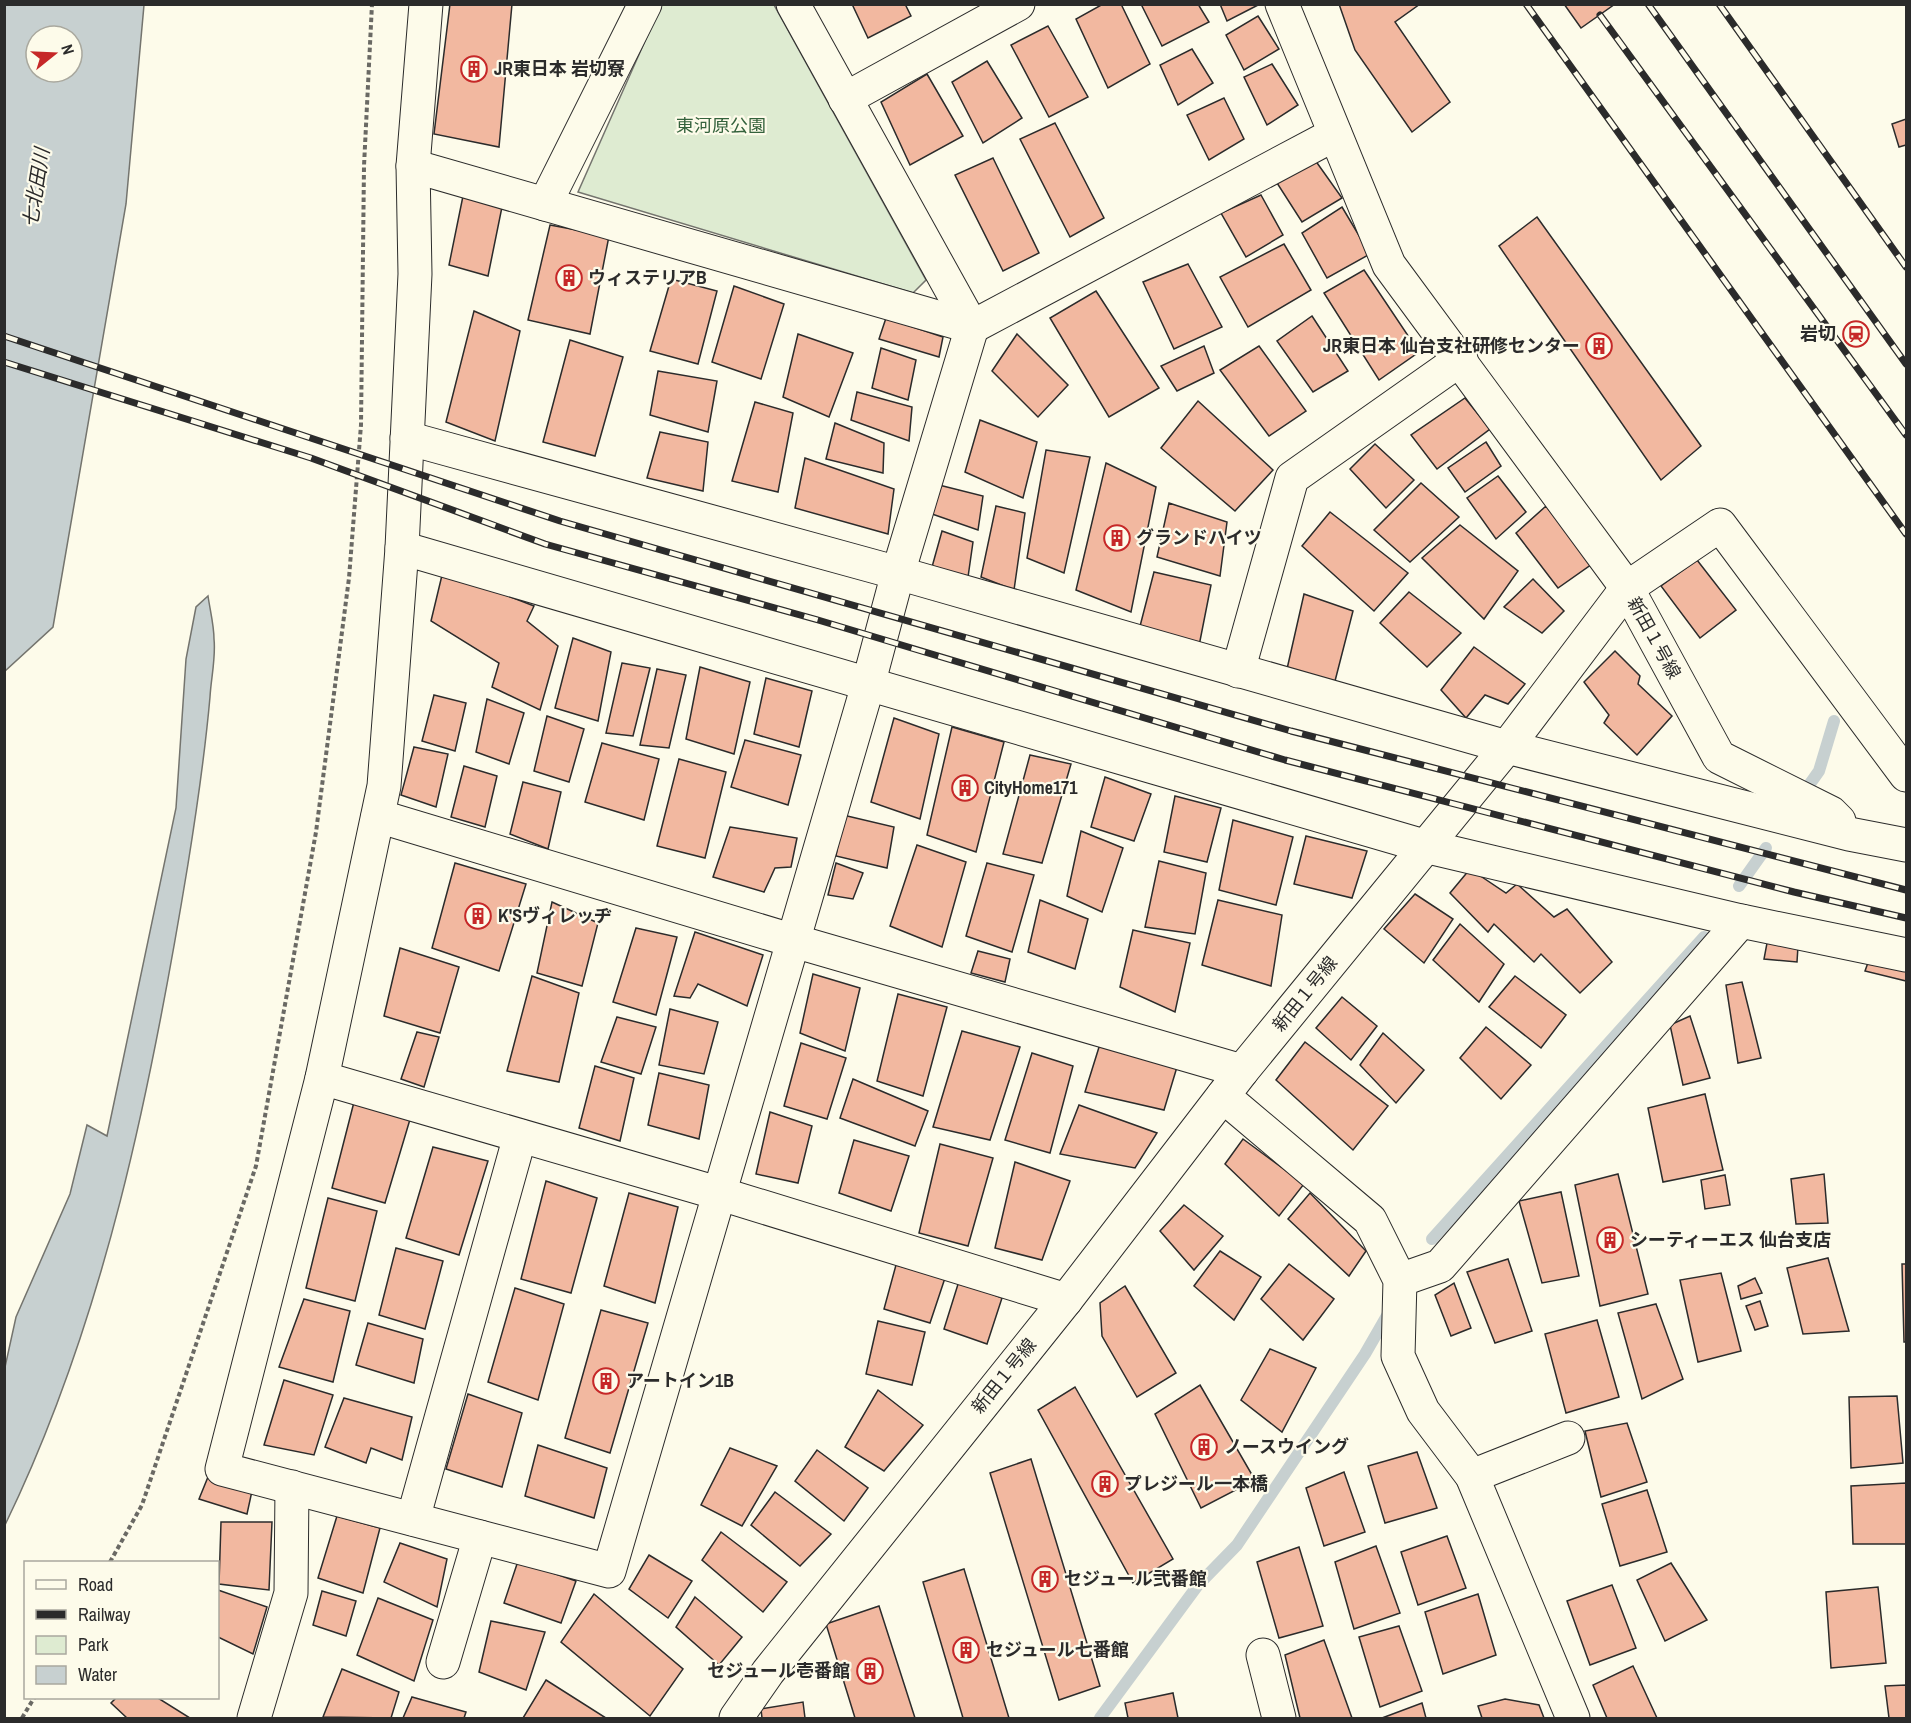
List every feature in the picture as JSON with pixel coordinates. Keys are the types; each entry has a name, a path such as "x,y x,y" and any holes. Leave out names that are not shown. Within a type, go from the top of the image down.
{"street":[{"path":"426,4 413,166 415,274 402,548 384,786 322,1078 222,1469 609,1571 721,1194 868,685 898,573 972,327 793,4"},
{"path":"545,204 645,4"},
{"path":"845,99 1018,4"},
{"path":"1282,4 1389,265 1461,359 1627,588 1720,525 1906,776"},
{"path":"413,166 972,327 1335,134"},
{"path":"1238,671 1292,478 1461,359"},
{"path":"407,438 898,573 1507,747 1850,834 1906,845"},
{"path":"402,548 1425,846 1741,921 1906,955"},
{"name":"新田１号線","path":"736,1719 768,1672 1066,1300 1233,1084 1507,747 1627,588 1719,757 1831,813 1850,834"},
{"path":"378,816 794,941 1233,1084 1370,1220 1400,1280 1398,1356 1423,1411 1472,1476 1573,1719"},
{"path":"1400,1280 1440,1266 1741,921"},
{"path":"322,1078 721,1194 1066,1300"},
{"path":"413,1519 520,1136"},
{"path":"1472,1476 1568,1438"},
{"path":"254,1719 291,1593 292,1487"},
{"path":"443,1662 480,1537"},
{"path":"1263,1655 1279,1719"}],"path":[{"path":"111,1561 142,1505 256,1166 316,832 349,578 361,425 364,166 372,4"},
{"path":"22,1719 33,1699"}],"green space":[{"name":"東河原公園","path":"661,5 774,5 926,280 913,293 578,192"}],"water":[{"name":"七北田川","path":"5,4 144,5 126,204 53,627 5,671"},
{"path":"208,596 214,653 203,760 174,949 140,1118 97,1285 71,1366 40,1447 5,1525 5,1367 16,1317 70,1194 87,1125 107,1136 176,808 186,659 196,607"}],"building":[{"name":"JR東日本 岩切寮","path":"450,4 512,4 499,147 434,134"},
{"path":"852,4 905,4 911,16 868,38"},
{"path":"1103,4 1121,4 1150,64 1108,88 1076,19"},
{"path":"1141,4 1198,4 1209,22 1162,46"},
{"path":"1220,4 1260,4 1227,21"},
{"path":"1339,4 1420,4 1395,22 1450,102 1412,132 1355,50"},
{"path":"1564,4 1615,4 1581,28"},
{"path":"1258,16 1279,49 1244,70 1226,35"},
{"path":"1048,26 1088,97 1049,117 1011,45"},
{"path":"1192,49 1213,83 1178,105 1160,65"},
{"path":"987,61 1022,118 983,143 952,82"},
{"path":"1272,64 1298,105 1267,125 1244,77"},
{"path":"927,74 963,136 910,165 881,102"},
{"path":"1224,98 1244,139 1209,160 1187,115"},
{"path":"1906,119 1906,145 1899,147 1892,124"},
{"path":"1055,123 1104,218 1070,237 1020,139"},
{"path":"993,158 1039,253 1003,271 955,175"},
{"path":"1315,160 1342,198 1302,222 1277,183"},
{"path":"1261,195 1283,235 1246,257 1221,213"},
{"path":"463,196 502,207 488,276 449,265"},
{"path":"1342,207 1370,254 1327,278 1302,233"},
{"name":"JR東日本 仙台支社研修センター","path":"1537,217 1701,446 1661,480 1499,246"},
{"name":"ウィステリアB","path":"550,225 609,236 590,334 528,320"},
{"path":"1284,244 1311,290 1248,327 1220,277"},
{"path":"1188,264 1222,327 1174,349 1143,282"},
{"path":"1364,270 1419,352 1379,380 1324,293"},
{"path":"671,279 717,291 698,364 650,351"},
{"path":"734,286 784,304 761,379 712,362"},
{"path":"1096,291 1159,388 1109,417 1050,318"},
{"path":"474,311 520,331 495,441 446,422"},
{"path":"1312,316 1348,371 1313,392 1277,341"},
{"path":"886,318 943,337 939,357 879,339"},
{"path":"798,334 853,353 829,417 783,397"},
{"path":"1017,334 1068,385 1038,417 992,371"},
{"path":"570,340 623,357 595,456 543,442"},
{"path":"1204,346 1214,373 1177,391 1161,366"},
{"path":"1259,346 1306,411 1269,436 1220,370"},
{"path":"881,348 916,360 908,400 872,388"},
{"path":"658,371 717,381 708,432 650,415"},
{"path":"857,392 912,407 909,441 851,420"},
{"path":"1465,398 1490,429 1437,469 1411,435"},
{"path":"1198,401 1273,470 1235,511 1161,448"},
{"path":"755,402 793,413 778,492 732,481"},
{"path":"980,420 1037,442 1023,498 965,472"},
{"path":"835,423 884,443 883,473 826,459"},
{"path":"660,432 708,442 703,491 647,478"},
{"path":"1486,442 1501,466 1465,492 1448,468"},
{"path":"1375,444 1414,480 1386,508 1350,469"},
{"path":"1046,450 1090,457 1064,573 1027,558"},
{"path":"805,458 894,489 888,534 795,508"},
{"name":"グランドハイツ","path":"1106,463 1156,487 1131,612 1076,590"},
{"path":"1498,476 1526,512 1496,539 1467,498"},
{"path":"1421,483 1459,517 1410,562 1374,530"},
{"path":"939,485 983,496 978,530 932,514"},
{"path":"1169,503 1227,522 1220,576 1157,557"},
{"path":"996,506 1025,513 1014,590 981,577"},
{"path":"1546,506 1592,564 1558,588 1516,533"},
{"path":"1330,512 1408,573 1374,611 1302,546"},
{"path":"1460,525 1518,571 1484,619 1422,558"},
{"path":"942,531 973,542 968,577 932,567"},
{"path":"1697,560 1736,610 1700,638 1661,586"},
{"path":"443,571 534,606 527,621 558,646 540,710 492,687 499,663 431,621"},
{"path":"1154,572 1211,585 1198,651 1138,634"},
{"path":"1533,579 1564,611 1542,633 1504,607"},
{"path":"1409,592 1461,633 1427,667 1380,623"},
{"path":"1304,594 1353,611 1335,681 1287,669"},
{"path":"573,638 611,652 598,721 555,708"},
{"path":"1474,647 1525,684 1508,704 1485,695 1466,718 1441,690"},
{"path":"1615,651 1640,676 1638,684 1672,716 1637,755 1604,723 1609,715 1584,682"},
{"path":"622,663 650,668 633,736 606,733"},
{"path":"700,667 750,682 734,754 686,739"},
{"path":"657,669 686,675 669,748 640,745"},
{"path":"766,678 812,691 799,747 754,734"},
{"path":"434,695 466,703 455,751 422,741"},
{"path":"487,699 524,713 509,764 476,752"},
{"path":"547,716 584,729 569,782 534,771"},
{"path":"894,718 939,734 920,819 871,802"},
{"name":"CityHome171","path":"952,727 1004,742 976,852 927,835"},
{"path":"745,740 801,755 788,805 731,787"},
{"path":"602,743 659,759 644,820 585,802"},
{"path":"414,747 448,754 436,807 401,795"},
{"path":"1030,755 1071,764 1042,863 1003,854"},
{"path":"679,759 726,772 705,858 657,846"},
{"path":"464,766 497,776 485,827 451,817"},
{"path":"1105,777 1151,794 1134,841 1091,827"},
{"path":"523,782 561,792 548,849 510,834"},
{"path":"1175,796 1221,808 1207,862 1164,852"},
{"path":"843,815 894,827 887,868 836,856"},
{"path":"1233,820 1293,837 1276,905 1219,890"},
{"path":"730,827 797,838 791,867 775,868 764,892 713,877"},
{"path":"1081,831 1123,848 1102,912 1067,896"},
{"path":"1306,836 1367,851 1352,898 1294,884"},
{"path":"917,845 966,862 942,947 890,926"},
{"path":"1159,861 1206,873 1195,934 1145,927"},
{"name":"K'Sヴィレッヂ","path":"455,863 526,884 499,971 432,948"},
{"path":"836,863 863,873 853,899 828,895"},
{"path":"987,863 1034,875 1012,952 966,936"},
{"path":"1470,869 1506,893 1517,884 1554,917 1567,909 1612,962 1580,993 1541,954 1534,962 1494,924 1488,932 1450,893"},
{"path":"1415,894 1453,919 1424,963 1384,929"},
{"path":"1040,900 1088,919 1075,969 1028,952"},
{"path":"1218,900 1282,915 1271,986 1202,965"},
{"path":"552,902 598,923 582,986 537,973"},
{"path":"1460,924 1504,964 1479,1002 1433,960"},
{"path":"636,928 677,937 656,1015 613,1002"},
{"path":"1133,930 1190,943 1175,1012 1120,987"},
{"path":"695,932 763,955 747,1006 698,984 690,998 674,996"},
{"path":"1767,943 1798,946 1797,962 1764,959"},
{"path":"400,948 459,967 440,1033 384,1016"},
{"path":"978,951 1010,959 1005,982 971,973"},
{"path":"1870,957 1906,964 1906,981 1865,971"},
{"path":"813,974 860,988 845,1051 800,1033"},
{"path":"532,976 579,993 559,1082 507,1071"},
{"path":"1515,976 1566,1015 1541,1048 1489,1007"},
{"path":"1742,982 1761,1058 1738,1063 1726,985"},
{"path":"898,994 947,1007 923,1096 877,1081"},
{"path":"1342,997 1377,1026 1351,1060 1316,1028"},
{"path":"670,1009 718,1022 704,1074 659,1065"},
{"path":"1690,1016 1710,1078 1683,1085 1670,1025"},
{"path":"617,1017 656,1027 641,1074 601,1062"},
{"path":"1486,1027 1531,1065 1501,1099 1460,1058"},
{"path":"962,1031 1020,1047 990,1140 933,1127"},
{"path":"417,1032 439,1037 424,1087 401,1079"},
{"path":"1383,1033 1424,1070 1396,1103 1360,1065"},
{"path":"1305,1042 1388,1106 1353,1150 1276,1080"},
{"path":"801,1043 846,1058 827,1119 784,1106"},
{"path":"1100,1044 1177,1067 1164,1110 1085,1092"},
{"path":"1032,1053 1073,1066 1050,1153 1005,1140"},
{"path":"595,1066 634,1078 620,1141 579,1128"},
{"path":"659,1073 709,1085 699,1139 648,1125"},
{"path":"853,1079 928,1111 915,1146 840,1118"},
{"path":"1705,1094 1723,1170 1663,1182 1648,1108"},
{"path":"354,1102 411,1116 385,1203 332,1188"},
{"path":"1079,1105 1157,1133 1135,1168 1060,1154"},
{"path":"770,1112 812,1126 798,1183 756,1174"},
{"path":"1243,1139 1304,1184 1279,1216 1225,1164"},
{"path":"854,1140 909,1156 891,1211 839,1193"},
{"path":"940,1144 993,1158 968,1246 919,1233"},
{"path":"433,1147 488,1161 459,1255 406,1238"},
{"path":"1015,1162 1070,1181 1042,1260 995,1248"},
{"name":"シーティーエス 仙台支店","path":"1618,1174 1648,1294 1600,1306 1575,1185"},
{"path":"1824,1174 1828,1223 1796,1224 1791,1179"},
{"path":"1725,1175 1730,1205 1705,1209 1701,1180"},
{"path":"546,1181 597,1198 571,1293 521,1279"},
{"path":"1561,1192 1579,1276 1542,1283 1519,1201"},
{"path":"629,1193 678,1207 655,1303 604,1286"},
{"path":"1310,1193 1366,1251 1349,1276 1288,1219"},
{"path":"328,1198 377,1211 355,1301 306,1288"},
{"path":"1184,1205 1223,1236 1194,1270 1160,1231"},
{"path":"396,1248 443,1261 425,1329 379,1315"},
{"path":"1220,1251 1261,1277 1234,1320 1194,1286"},
{"path":"1828,1258 1849,1331 1803,1334 1787,1268"},
{"path":"1508,1259 1532,1331 1495,1343 1467,1272"},
{"path":"1289,1264 1334,1299 1303,1340 1261,1299"},
{"path":"1902,1264 1906,1264 1906,1342 1904,1342"},
{"path":"896,1265 945,1278 930,1323 884,1309"},
{"path":"1721,1273 1741,1351 1698,1362 1680,1280"},
{"path":"1755,1278 1762,1293 1741,1299 1738,1286"},
{"path":"959,1281 1002,1298 987,1344 944,1329"},
{"path":"1454,1283 1471,1328 1451,1336 1435,1295"},
{"path":"1125,1286 1176,1373 1137,1397 1102,1336 1100,1303"},
{"path":"515,1288 564,1304 538,1400 488,1382"},
{"path":"304,1299 350,1311 333,1382 279,1367"},
{"path":"1760,1301 1768,1326 1755,1330 1746,1306"},
{"path":"1656,1304 1683,1379 1642,1399 1618,1313"},
{"name":"アートイン1B","path":"601,1310 648,1323 610,1453 565,1438"},
{"path":"1597,1320 1619,1397 1566,1413 1545,1334"},
{"path":"878,1321 925,1332 912,1385 866,1374"},
{"path":"368,1323 423,1339 414,1383 356,1365"},
{"path":"1270,1349 1316,1368 1282,1432 1241,1400"},
{"path":"284,1380 333,1395 314,1455 264,1445"},
{"name":"ノースウイング","path":"1200,1385 1255,1480 1201,1508 1155,1414"},
{"name":"プレジール一本橋","path":"1075,1387 1173,1559 1133,1583 1038,1410"},
{"path":"878,1390 923,1425 884,1471 845,1447"},
{"path":"468,1394 522,1413 502,1487 446,1469"},
{"path":"1897,1396 1903,1463 1851,1468 1849,1397"},
{"path":"344,1398 412,1417 402,1460 371,1448 366,1463 325,1447"},
{"path":"1627,1423 1647,1482 1601,1497 1585,1431"},
{"path":"538,1445 607,1468 594,1518 525,1496"},
{"path":"730,1448 777,1466 742,1526 701,1505"},
{"path":"817,1450 868,1488 844,1521 795,1481"},
{"path":"1417,1452 1437,1508 1385,1523 1368,1466"},
{"name":"セジュール弐番館","path":"1031,1459 1100,1686 1059,1700 990,1473"},
{"path":"1344,1472 1365,1532 1324,1546 1306,1488"},
{"path":"208,1477 252,1491 247,1514 199,1499"},
{"path":"1906,1483 1906,1544 1853,1544 1851,1486"},
{"path":"1647,1490 1667,1552 1620,1566 1602,1504"},
{"path":"775,1492 831,1534 800,1566 751,1525"},
{"path":"337,1516 380,1528 363,1593 318,1578"},
{"path":"221,1522 272,1522 269,1590 219,1584"},
{"path":"721,1532 787,1582 763,1612 702,1560"},
{"path":"1447,1536 1466,1588 1418,1605 1401,1552"},
{"path":"400,1543 447,1559 437,1607 384,1582"},
{"path":"1376,1546 1400,1613 1354,1629 1335,1562"},
{"path":"1299,1547 1323,1626 1279,1638 1257,1562"},
{"path":"649,1555 692,1581 668,1618 629,1589"},
{"path":"518,1561 576,1581 561,1623 504,1603"},
{"path":"1671,1563 1707,1620 1665,1641 1637,1580"},
{"name":"セジュール七番館","path":"964,1569 1009,1718 963,1718 923,1582"},
{"path":"1612,1585 1636,1648 1590,1665 1567,1601"},
{"path":"1878,1587 1886,1663 1831,1668 1826,1592"},
{"path":"219,1590 267,1607 253,1654 219,1637"},
{"path":"322,1591 356,1601 346,1636 313,1625"},
{"path":"594,1594 683,1669 650,1716 561,1642"},
{"path":"1478,1594 1496,1655 1443,1674 1425,1612"},
{"path":"695,1597 742,1637 719,1665 676,1627"},
{"path":"378,1598 433,1620 414,1681 357,1655"},
{"name":"セジュール壱番館","path":"879,1606 915,1718 855,1718 826,1624"},
{"path":"491,1621 545,1632 526,1690 479,1672"},
{"path":"1399,1626 1422,1691 1380,1707 1359,1637"},
{"path":"1324,1640 1352,1718 1300,1718 1285,1655"},
{"path":"1633,1666 1657,1718 1607,1718 1593,1685"},
{"path":"342,1669 399,1692 391,1718 323,1717"},
{"path":"546,1680 606,1718 523,1718"},
{"path":"1906,1685 1906,1718 1889,1718 1885,1686"},
{"path":"1173,1693 1178,1718 1128,1718 1125,1703"},
{"path":"412,1697 466,1712 464,1718 403,1718"},
{"path":"115,1699 160,1699 190,1718 127,1718 111,1703"},
{"path":"1505,1699 1539,1705 1544,1718 1482,1718 1478,1706"},
{"path":"803,1702 805,1718 762,1718 761,1709"},
{"path":"1422,1703 1426,1718 1382,1718"}],"waterway":[{"path":"1807,788 1819,771 1834,721"},
{"path":"1739,886 1766,848"},
{"path":"1432,1239 1704,937"},
{"path":"1100,1718 1198,1585 1237,1545 1365,1354 1388,1314"}],"railway":[{"path":"1526,4 1906,534"},
{"path":"1648,4 1906,364"},
{"path":"1719,4 1906,267"},
{"path":"1600,15 1906,435"},
{"path":"4,336 560,521 1291,731 1906,890"},
{"path":"4,362 311,458 545,544 818,620 1285,760 1794,892 1906,918"}],"place":[{"name":"JR東日本 岩切寮","path":"474,69"},
{"name":"ウィステリアB","path":"569,278"},
{"name":"岩切","path":"1856,334"},
{"name":"JR東日本 仙台支社研修センター","path":"1599,346"},
{"name":"グランドハイツ","path":"1117,538"},
{"name":"CityHome171","path":"965,788"},
{"name":"K'Sヴィレッヂ","path":"478,916"},
{"name":"シーティーエス 仙台支店","path":"1610,1240"},
{"name":"アートイン1B","path":"606,1381"},
{"name":"ノースウイング","path":"1204,1447"},
{"name":"プレジール一本橋","path":"1105,1484"},
{"name":"セジュール弐番館","path":"1045,1579"},
{"name":"セジュール七番館","path":"966,1650"},
{"name":"セジュール壱番館","path":"870,1671"}]}
